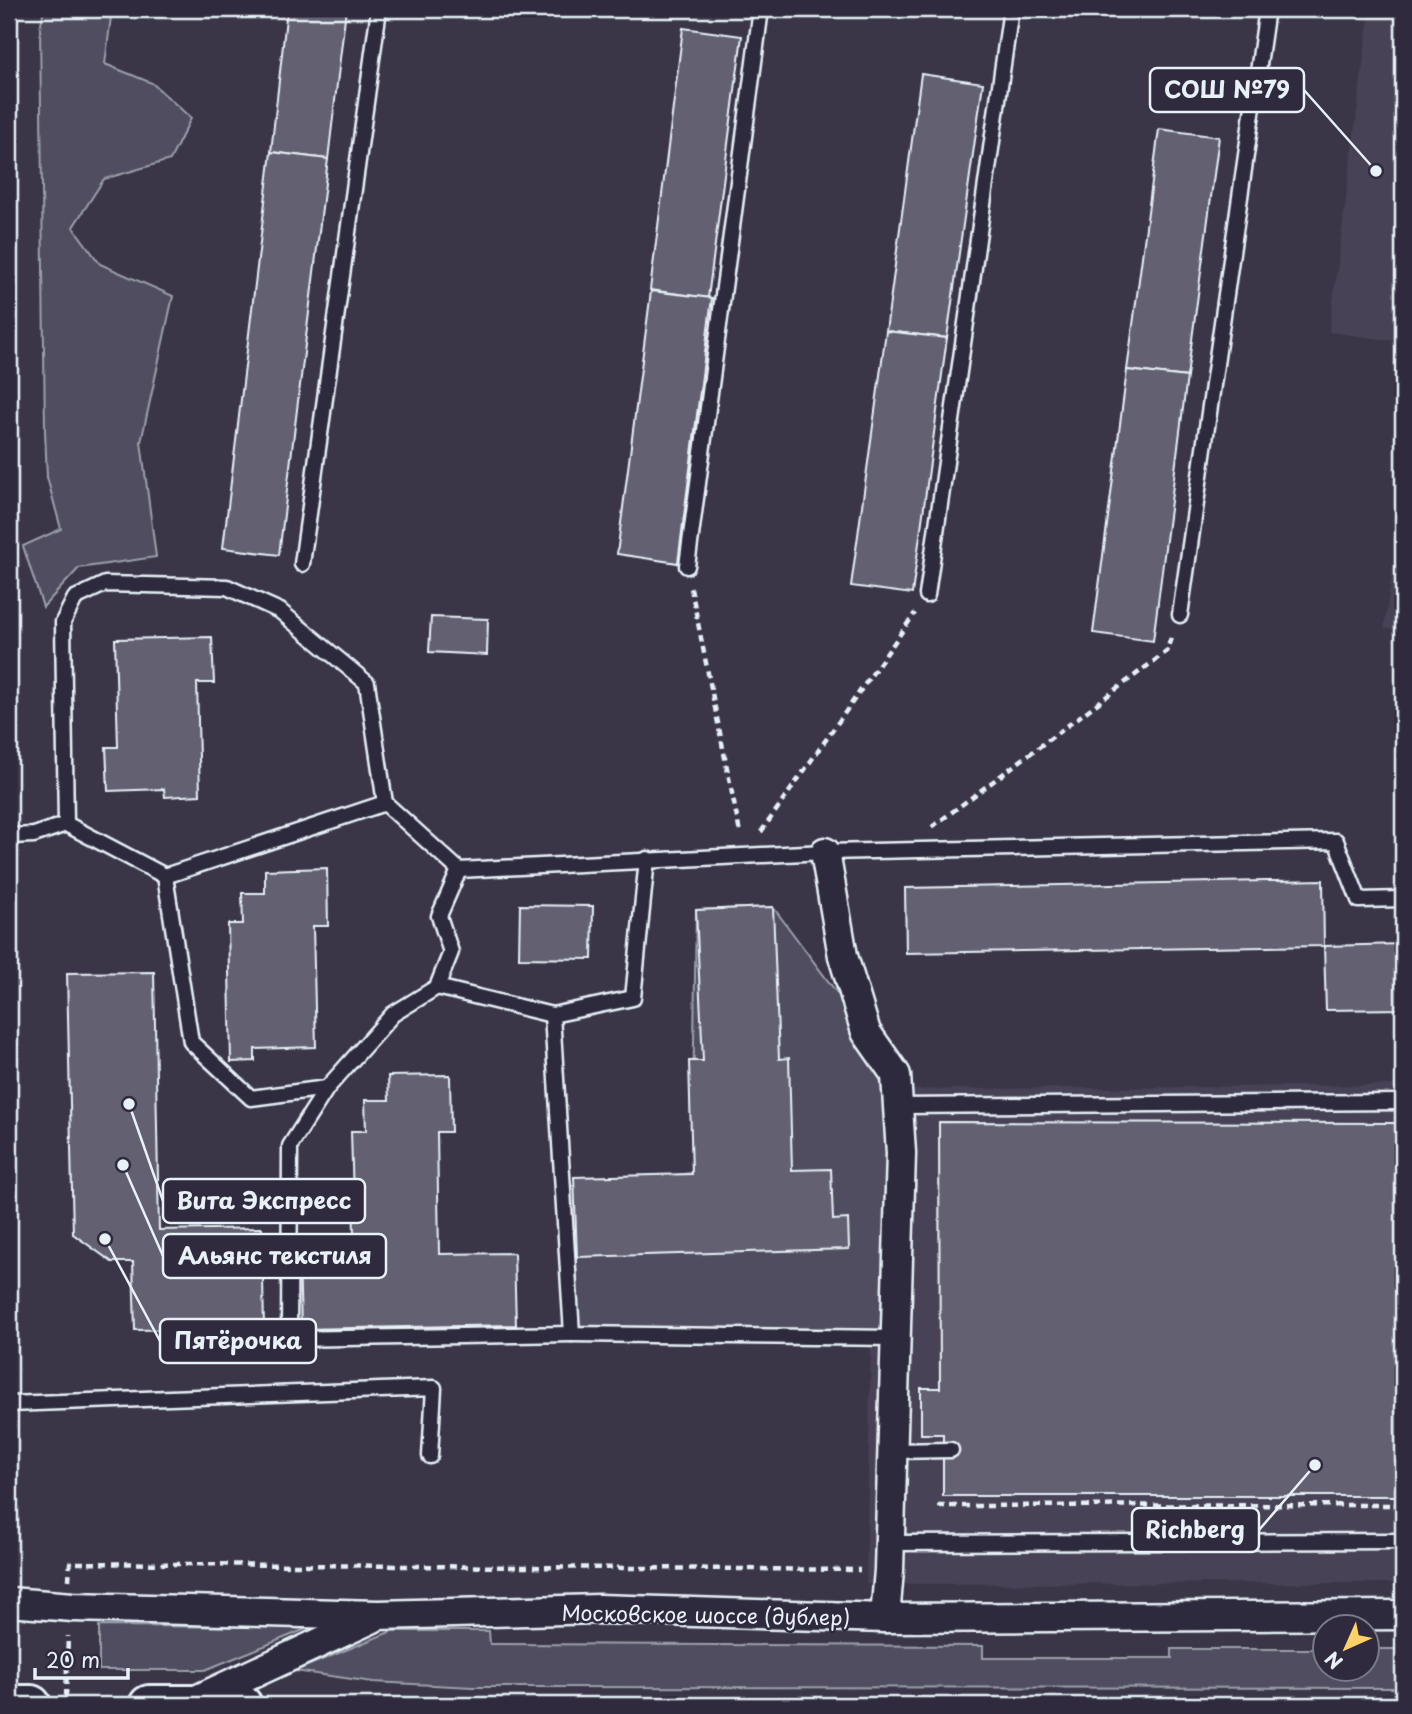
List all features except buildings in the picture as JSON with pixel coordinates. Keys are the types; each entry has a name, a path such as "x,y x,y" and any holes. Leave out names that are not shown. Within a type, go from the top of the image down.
{"main road":[{"path":"9,1705 31,1705"},
{"path":"149,1705 242,1705"}],"street":[{"path":"825,852 847,968 866,1032 896,1075 901,1153 886,1618"},
{"name":"Московское шоссе (дублер)","path":"9,1602 73,1607 378,1615 599,1609 886,1618 1403,1615"},
{"path":"186,1705 378,1615"}],"lane":[{"path":"302,564 379,9"},
{"path":"687,566 761,9"},
{"path":"927,595 1011,9"},
{"path":"1180,615 1267,9"},
{"path":"66,824 63,622 75,598 105,584 228,587 280,611 367,682 385,803 459,870 825,852 1336,841 1359,900 1403,899"},
{"path":"9,836 33,835 66,824 166,876 385,803"},
{"path":"436,987 552,1015 633,998 647,859"},
{"path":"459,870 439,916 451,951 436,987 393,1014 327,1088 290,1146 289,1339 572,1334 895,1338"},
{"path":"166,876 191,1042 251,1098 327,1088"},
{"path":"552,1015 572,1334"},
{"path":"898,1107 1403,1102"},
{"path":"9,1404 434,1388 430,1456"},
{"path":"892,1451 951,1450"},
{"path":"890,1557 1403,1541"}],"path":[{"path":"687,566 744,855"},
{"path":"744,855 927,595"},
{"path":"900,850 1166,652 1180,615"},
{"path":"938,1506 1403,1505"},
{"path":"70,1576 70,1563 890,1557"},
{"path":"65,1705 68,1655"}],"shaded area":[{"path":"44,9 112,9 105,64 152,83 191,118 170,160 104,179 73,227 100,264 173,296 141,442 156,557 79,568 43,607 23,546 61,529 47,477 45,431 40,28"},
{"path":"1370,9 1403,9 1403,342 1329,332"},
{"path":"1398,531 1403,531 1403,631 1384,628"},
{"path":"773,907 866,1032 898,1106 895,1338 572,1334 563,1187 692,1173 696,910"},
{"path":"1403,1085 1403,1583 866,1584 876,1090"},
{"path":"99,1626 311,1627 205,1670 99,1670"},
{"path":"392,1631 489,1631 490,1644 983,1646 983,1658 1172,1658 1172,1649 1310,1649 1310,1682 1380,1682 1380,1649 1403,1649 1403,1688 473,1687 373,1682 295,1671"}],"place":[{"name":"СОШ №79","path":"1376,171"},
{"name":"Вита Экспресс","path":"129,1104"},
{"name":"Альянс текстиля","path":"123,1165"},
{"name":"Пятёрочка","path":"105,1239"},
{"name":"Richberg","path":"1315,1465"}]}
